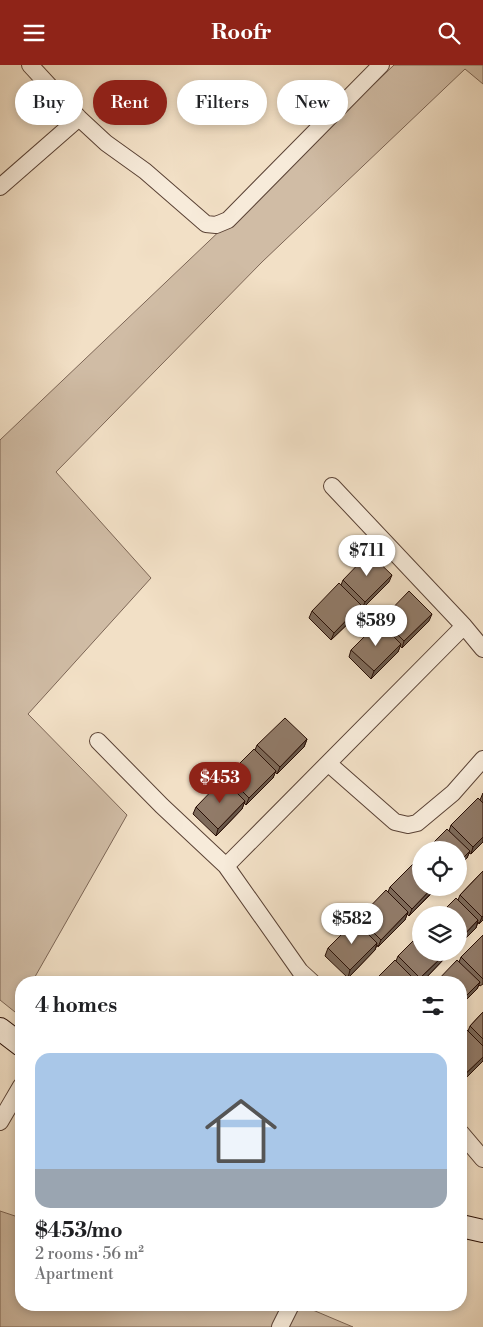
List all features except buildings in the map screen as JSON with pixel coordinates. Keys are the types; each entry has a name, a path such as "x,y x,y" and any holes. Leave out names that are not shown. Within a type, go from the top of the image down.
{"street":[{"path":"30,65 44,80"},
{"path":"83,122 106,143 145,171 206,224 216,225 228,220 382,65"},
{"path":"0,187 70,125"},
{"path":"332,486 464,626 483,649"},
{"path":"226,866 464,626"},
{"path":"98,741 162,806 226,866 300,971 306,976"},
{"path":"329,764 395,822 408,825 417,823 453,793 483,759"},
{"path":"0,1029 15,1040"},
{"path":"0,1122 15,1096"},
{"path":"467,1140 483,1159"},
{"path":"280,1327 288,1311"}],"shaded area":[{"path":"394,65 483,65 483,84 465,69 262,262 56,472 151,578 28,714 127,815 35,976 15,976 15,1012 0,1000 0,440 331,125 348,125 348,109"},
{"path":"0,1211 15,1216 15,1311 315,1311 353,1327 0,1327"}]}
